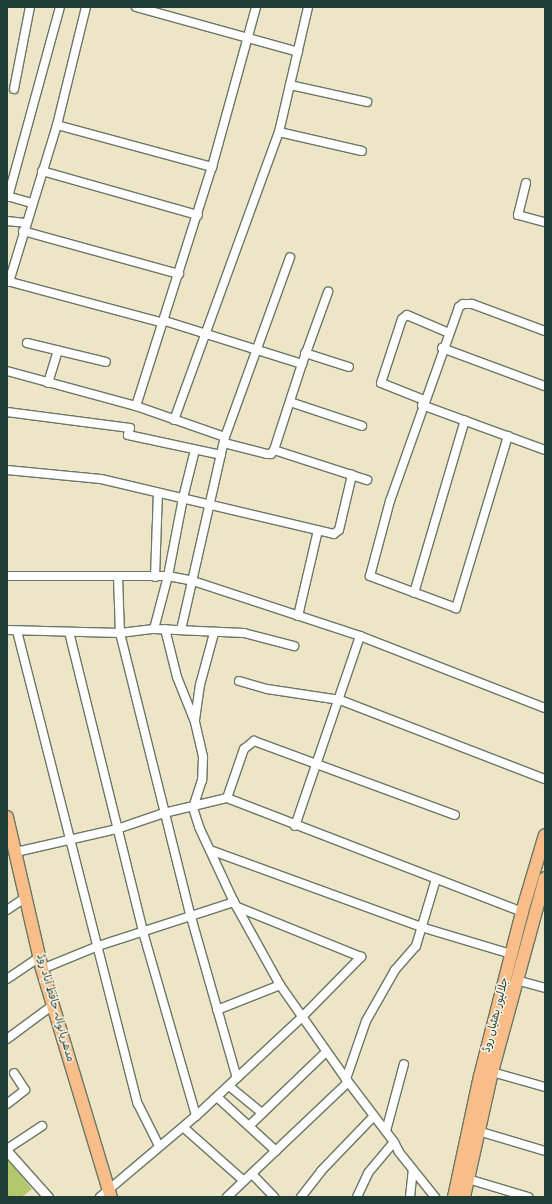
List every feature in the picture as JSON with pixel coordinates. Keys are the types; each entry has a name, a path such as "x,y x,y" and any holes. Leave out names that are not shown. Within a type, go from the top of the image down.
{"main road":[{"name":"مدھریانوالہ حافظ آباد روڈ","path":"7,817 41,963 106,1195"},
{"name":"جلالپور بھٹیاں روڈ","path":"454,1197 480,1076 522,912 545,834"},
{"name":"جلالپور بھٹیاں روڈ","path":"464,1197 492,1072 545,878"}],"street":[{"path":"14,89 30,7"},
{"path":"32,203 7,196 60,7"},
{"path":"86,7 57,125 8,282 160,322 165,321 302,364"},
{"path":"136,7 298,52"},
{"path":"136,406 165,321 198,215 256,7"},
{"path":"174,420 279,132 308,7"},
{"path":"290,85 367,102"},
{"path":"57,125 212,167"},
{"path":"279,132 362,151"},
{"path":"42,171 198,215"},
{"path":"526,184 518,215 545,222"},
{"path":"7,221 179,274"},
{"path":"181,630 224,440 290,257"},
{"path":"7,371 136,406 224,440 271,454 274,450 302,364 328,292"},
{"path":"508,436 458,604 452,608 374,578 369,573 390,501 442,348 459,307 464,304 472,304 545,331"},
{"path":"449,332 407,315 402,318 381,383 423,403 545,450"},
{"path":"27,343 106,362"},
{"path":"442,348 545,386"},
{"path":"48,382 58,350"},
{"path":"306,353 348,367"},
{"path":"290,402 362,426"},
{"path":"7,412 130,428 128,435 221,455"},
{"path":"414,593 465,420"},
{"path":"154,629 168,576 183,498 195,450"},
{"path":"274,450 367,480"},
{"path":"7,470 101,479 334,534 339,530 352,475"},
{"path":"155,577 158,493"},
{"path":"298,616 318,530"},
{"path":"7,576 168,576 193,581 360,636 545,708"},
{"path":"118,577 120,633 191,917 237,1078"},
{"path":"165,629 178,677 195,722 203,757 202,780 193,808 210,850 236,905 280,985 301,1018 386,1131 413,1170 435,1197"},
{"path":"7,630 120,633 165,629 214,633 244,633 294,646"},
{"path":"17,630 69,840 98,946 138,1104 158,1146"},
{"path":"69,632 143,932 196,1116"},
{"path":"195,722 200,685 214,633"},
{"path":"295,826 340,700 360,636"},
{"path":"239,681 267,689 340,700 545,779"},
{"path":"227,798 244,749 254,741 455,815"},
{"path":"16,852 118,829 164,813 193,808 227,798 295,826 436,878 522,912"},
{"path":"210,850 421,926 511,954"},
{"path":"231,1196 244,1181 347,1081 366,1021 395,970 416,946 436,878"},
{"path":"7,910 26,896"},
{"path":"7,979 41,963 191,917 236,905 360,957 301,1018 229,1086 196,1116 158,1146 106,1195"},
{"path":"516,980 545,988"},
{"path":"217,1010 280,985"},
{"path":"7,1039 53,1005"},
{"path":"249,1126 326,1052"},
{"path":"386,1131 404,1064"},
{"path":"492,1072 545,1087"},
{"path":"7,1104 26,1090 14,1073"},
{"path":"229,1086 262,1113"},
{"path":"217,1097 276,1151"},
{"path":"301,1197 321,1171 374,1116"},
{"path":"42,1126 7,1150 48,1197"},
{"path":"182,1127 244,1181"},
{"path":"478,1131 545,1151"},
{"path":"357,1197 368,1173 394,1142"},
{"path":"410,1197 413,1170"},
{"path":"252,1174 274,1197"},
{"path":"468,1179 528,1197"}],"green space":[{"path":"7,1159 32,1189 22,1197 7,1197"}]}
